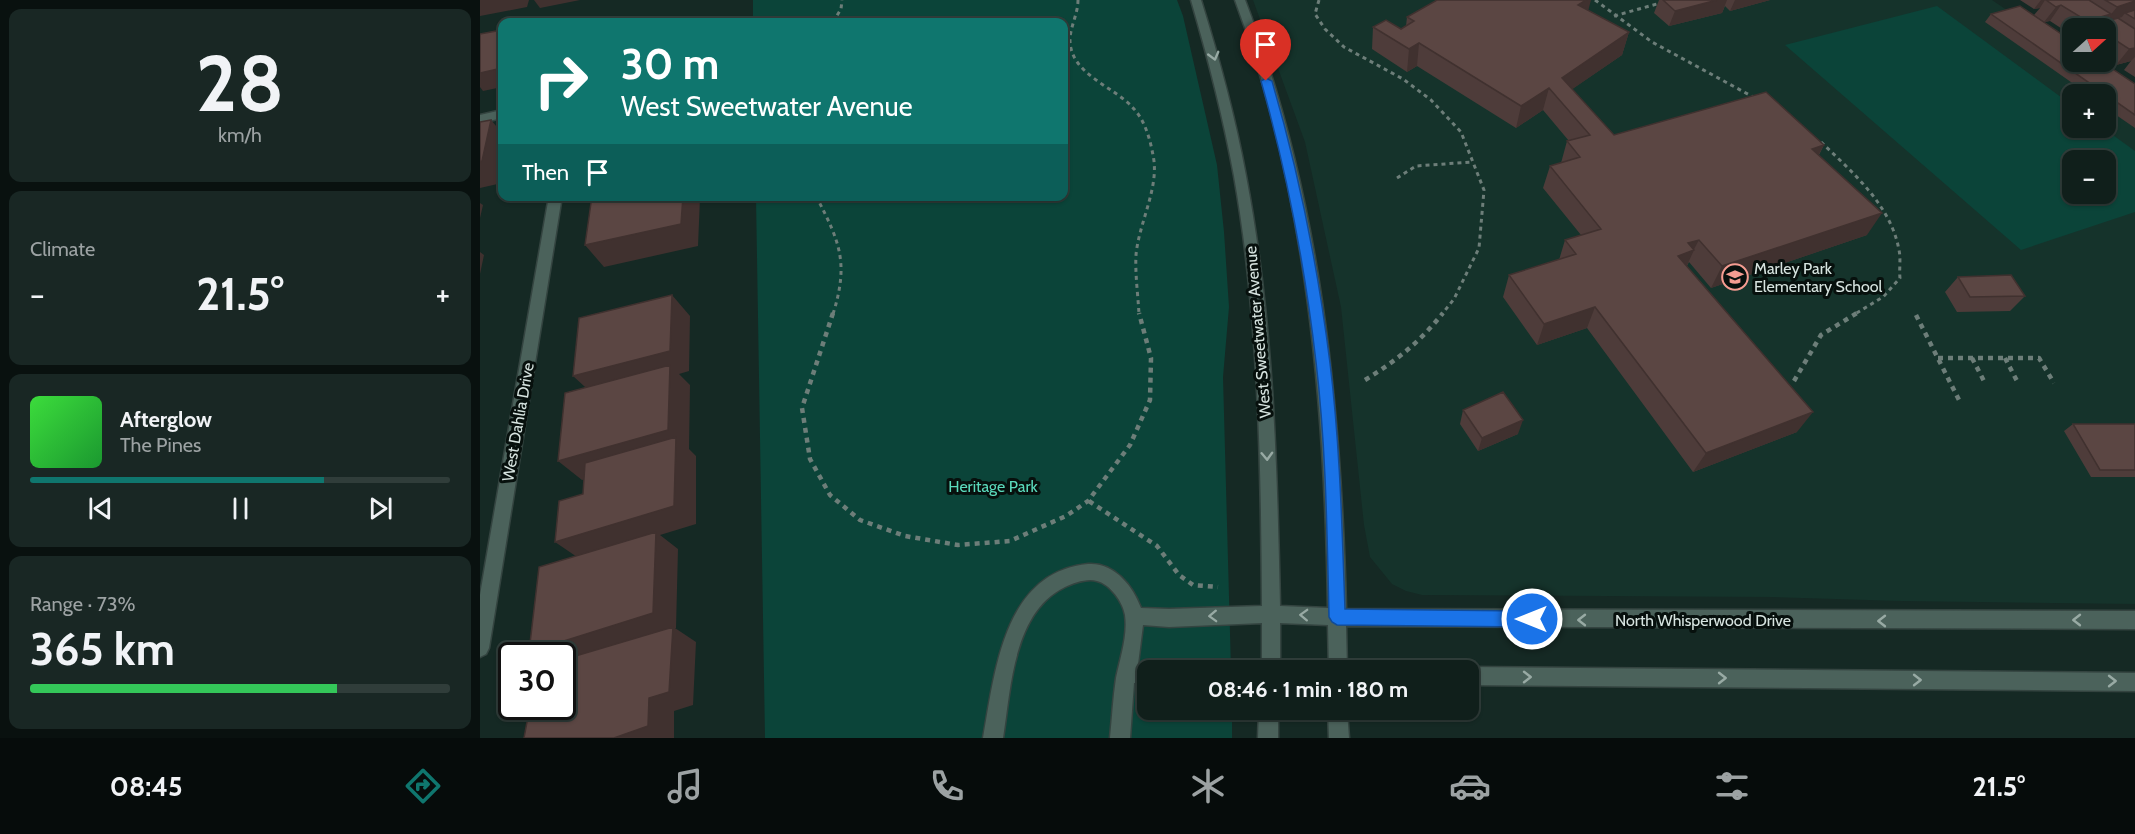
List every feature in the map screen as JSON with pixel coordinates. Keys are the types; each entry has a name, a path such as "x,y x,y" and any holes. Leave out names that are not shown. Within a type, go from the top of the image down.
{"street":[{"name":"West Sweetwater Avenue","path":"1196,0 1212,48 1235,144 1255,270 1266,410 1270,660"},
{"path":"1240,0 1280,128 1310,265 1328,409 1338,660"},
{"path":"480,119 498,115"},
{"name":"West Dahlia Drive","path":"480,648 555,201"},
{"path":"993,738 1009,651 1022,616 1051,585 1064,578 1082,573 1098,573 1113,580 1128,597 1135,616 1125,681 1120,738"},
{"name":"North Whisperwood Drive","path":"1135,616 1169,618 1271,614 1381,619 2135,620"},
{"path":"1128,673 1137,673"},
{"path":"1479,676 2135,682"},
{"path":"1268,738 1269,720"},
{"path":"1338,720 1339,738"}],"path":[{"path":"835,18 841,9 842,0"},
{"path":"819,201 843,255 839,295 802,408 810,459 830,495 860,520 905,536 958,545 1010,541 1066,516 1088,501 1130,445 1150,400 1151,358 1139,317 1136,256 1141,223 1152,187 1154,158 1146,128 1134,108 1086,71 1074,57 1070,40 1078,12 1078,0"},
{"path":"1319,0 1315,14 1325,29 1353,52 1403,80 1431,100 1461,132 1484,190 1479,248 1454,299 1423,338 1398,359 1365,381"},
{"path":"1595,0 1613,16 1657,46 1760,100"},
{"path":"1613,16 1671,0"},
{"path":"1794,381 1821,335 1883,297 1900,278 1899,250 1887,218 1859,179 1820,141"},
{"path":"1397,178 1416,166 1472,162"},
{"path":"1916,315 1959,400"},
{"path":"1938,358 2040,358 2054,383"},
{"path":"1972,358 1985,383"},
{"path":"2005,358 2017,381"},
{"path":"1088,501 1157,546 1179,575 1193,585 1218,587"}],"shaded area":[{"name":"Marley Park Elementary School","path":"1253,0 1992,0 2062,48 2062,72 2090,72 2111,84 2062,84 2062,138 2116,138 2116,87 2135,98 2135,604 1771,597 1422,595 1406,591 1392,584 1370,557 1364,525 1341,307 1305,142"}],"green space":[{"name":"Heritage Park","path":"753,0 1177,0 1183,16 1217,165 1224,232 1229,307 1223,377 1231,660 1137,660 1137,720 1232,720 1232,738 765,738 756,201 1068,201 1068,18 753,18"},
{"path":"1937,6 2062,98 2062,138 2116,137 2135,151 2135,212 2021,250 1785,45"}],"building":[{"path":"1437,0 1586,0 1578,5 1629,32 1562,78 1614,135 1766,92 1824,145 1812,149 1882,213 1722,266 1699,240 1688,243 1694,250 1678,256 1813,412 1706,453 1595,307 1544,324 1509,275 1576,254 1565,240 1601,229 1550,166 1580,157 1567,141 1590,135 1549,88 1521,106 1419,43 1409,49 1373,27 1386,20 1401,29 1414,21 1407,17"},
{"path":"1663,0 1717,0 1675,11"},
{"path":"2046,0 2089,0 2111,14 2097,18 2082,18 2061,5 2056,7"},
{"path":"2105,0 2135,0 2135,1 2117,7"},
{"path":"2020,6 2062,35 2062,64 1991,14"},
{"path":"2135,10 2135,19 2125,13"},
{"path":"2116,19 2135,29 2135,48 2129,49 2116,41"},
{"path":"498,31 498,69 480,73 480,34"},
{"path":"2116,71 2135,84 2135,115 2116,102 2116,84 2091,84 2074,72"},
{"path":"491,120 482,161 480,162 480,122"},
{"path":"591,201 683,201 681,224 585,245"},
{"path":"2011,275 2025,296 1970,297 1958,277"},
{"path":"672,295 670,351 573,376 579,318"},
{"path":"670,365 668,430 558,461 565,393"},
{"path":"1503,392 1523,420 1482,438 1463,410"},
{"path":"2073,424 2135,424 2135,470 2100,470"},
{"path":"676,437 674,506 555,542 559,501 583,494 585,463"},
{"path":"656,532 653,613 561,642 530,642 539,567"},
{"path":"673,627 669,692 649,698 648,726 614,738 524,738 527,720 576,720 576,656"}],"place":[{"name":"Marley Park Elementary School","path":"1735,277"}],"route":[{"path":"1266,81 1297,200 1310,265 1323,363 1332,468 1337,617 1532,619"}]}
